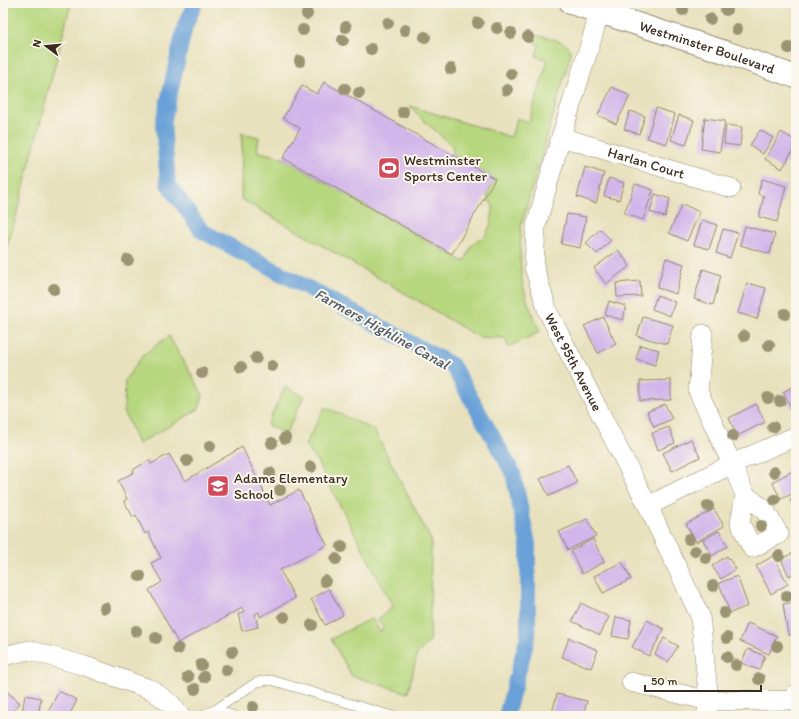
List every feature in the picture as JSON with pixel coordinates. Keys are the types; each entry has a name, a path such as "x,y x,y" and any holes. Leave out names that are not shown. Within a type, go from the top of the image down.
{"street":[{"name":"Westminster Boulevard","path":"571,3 602,6 796,77"},
{"name":"West 95th Avenue","path":"602,6 561,137 536,226 534,267 548,312 648,506 700,616 707,708"},
{"name":"Harlan Court","path":"561,137 731,188"},
{"path":"703,334 698,391 745,495"},
{"path":"648,506 732,464 796,436"},
{"path":"3,656 29,650 85,666 152,690 171,704 180,716"},
{"path":"631,682 707,708 794,700 796,694"}],"lane":[{"path":"201,716 215,710 257,682 271,680 392,716"},
{"path":"215,710 235,716"}],"green space":[{"path":"3,3 71,3 16,217 3,260"},
{"path":"536,35 562,42 571,53 521,226 520,258 522,282 528,304 540,332 508,347 505,338 478,337 241,199 242,133 259,137 257,151 283,158 464,262 472,245 484,237 487,233 492,217 493,206 487,197 495,179 453,155 452,146 410,106 511,137 517,118 529,122 548,60 536,56 539,45 534,42"},
{"path":"169,336 203,395 199,409 138,444 124,411 125,380 143,355"},
{"path":"285,387 304,396 286,434 267,425"},
{"path":"325,407 374,430 431,540 430,641 417,654 408,693 352,676 331,639 372,618 380,632 383,629 378,619 393,607 317,461 305,445"}],"building":[{"name":"Westminster Sports Center","path":"324,82 495,179 452,254 283,158 300,128 283,118 302,86 317,94"},
{"path":"612,87 630,96 616,124 598,115"},
{"path":"656,108 675,114 667,144 647,138"},
{"path":"630,111 645,116 639,134 624,129"},
{"path":"679,115 694,120 686,145 671,140"},
{"path":"705,118 725,121 720,152 701,149"},
{"path":"726,125 742,127 740,146 724,144"},
{"path":"760,130 773,138 763,154 750,145"},
{"path":"781,132 796,141 796,145 782,169 765,159"},
{"path":"585,167 604,173 596,203 577,197"},
{"path":"609,178 624,183 619,200 604,196"},
{"path":"762,179 786,186 777,222 759,217 764,196 758,194"},
{"path":"635,184 653,190 643,220 624,213"},
{"path":"655,194 670,199 665,217 650,212"},
{"path":"682,204 700,212 687,241 669,233"},
{"path":"567,214 586,217 580,248 561,244"},
{"path":"702,220 717,225 709,249 694,245"},
{"path":"745,226 775,234 770,254 740,245"},
{"path":"600,229 611,240 597,254 586,243"},
{"path":"723,229 738,233 730,258 716,253"},
{"path":"618,250 630,266 606,284 594,268"},
{"path":"666,258 684,264 676,294 657,288"},
{"path":"703,269 721,275 713,305 694,299"},
{"path":"640,281 641,296 617,297 616,283"},
{"path":"747,283 766,288 757,319 738,313"},
{"path":"657,295 675,302 670,316 652,309"},
{"path":"609,301 626,306 623,320 605,315"},
{"path":"603,317 616,344 598,353 584,326"},
{"path":"643,317 673,325 667,344 637,336"},
{"path":"640,345 659,350 655,365 636,359"},
{"path":"671,380 671,400 640,401 640,381"},
{"path":"796,385 796,407 792,409 783,392"},
{"path":"665,404 672,419 654,427 647,412"},
{"path":"756,404 765,422 737,436 729,418"},
{"path":"669,427 675,443 658,450 652,433"},
{"path":"691,439 700,457 672,471 663,453"},
{"name":"Adams Elementary School","path":"242,447 270,505 299,490 327,545 280,570 295,598 260,617 259,612 255,614 258,627 242,631 238,614 244,613 242,608 178,643 149,590 162,582 151,563 161,558 148,532 145,534 136,515 133,517 124,501 127,499 118,481 134,472 133,470 149,460 151,464 169,454 185,481"},
{"path":"568,465 577,483 549,496 540,479"},
{"path":"796,469 796,492 781,499 772,482"},
{"path":"796,497 796,511 790,500"},
{"path":"714,509 724,526 696,542 686,524"},
{"path":"587,519 596,536 568,550 559,532"},
{"path":"719,531 728,546 712,556 703,540"},
{"path":"593,539 604,562 582,574 571,551"},
{"path":"795,552 796,572 789,576 781,559"},
{"path":"727,556 736,569 721,579 712,566"},
{"path":"773,556 788,584 771,594 756,566"},
{"path":"622,562 631,579 603,593 594,576"},
{"path":"737,576 748,606 730,613 719,583"},
{"path":"329,589 343,615 325,625 311,599"},
{"path":"796,602 796,634 788,635 783,604"},
{"path":"581,603 609,617 600,635 572,621"},
{"path":"616,617 631,620 628,639 612,636"},
{"path":"647,620 664,629 649,656 632,647"},
{"path":"748,623 777,636 769,654 740,641"},
{"path":"569,638 598,650 591,668 562,657"},
{"path":"664,638 678,646 668,662 655,654"},
{"path":"748,649 765,656 759,670 741,663"},
{"path":"5,690 20,703 9,716 3,716 3,692"},
{"path":"59,691 77,700 69,716 46,716"},
{"path":"557,694 587,701 583,716 564,716 552,713"},
{"path":"25,695 41,698 38,716 22,713"}],"waterway":[{"name":"Farmers Highline Canal","path":"195,3 185,26 163,123 168,184 202,231 452,365 513,473 528,544 528,636 506,716"}],"place":[{"name":"Westminster Sports Center","path":"389,168"},
{"name":"Adams Elementary School","path":"218,486"}]}
